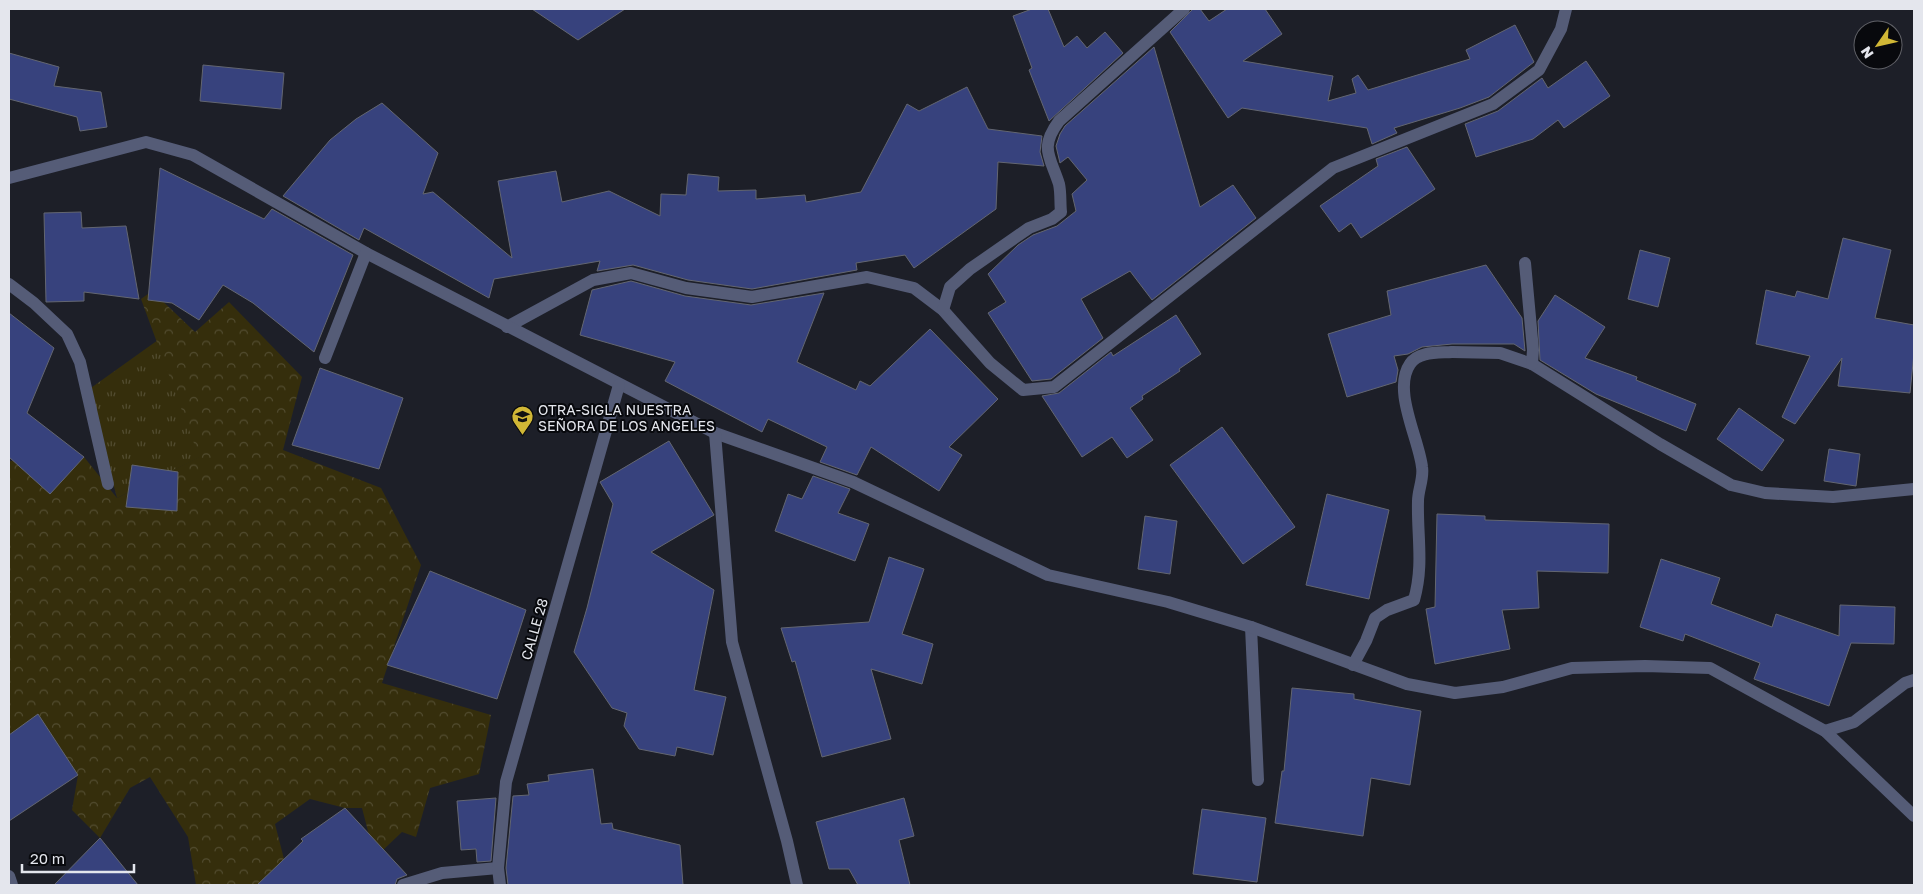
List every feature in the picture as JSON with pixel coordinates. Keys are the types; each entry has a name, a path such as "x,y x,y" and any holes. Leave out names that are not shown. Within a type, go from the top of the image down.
{"street":[{"path":"943,310 950,287 970,269 1029,228 1052,219 1061,212 1060,187 1047,150 1048,136 1059,121 1184,9"},
{"path":"507,327 593,280 631,273 686,288 752,297 867,277 914,288 943,310 990,363 1023,390 1054,387 1333,168 1493,104 1501,99 1539,70 1561,29 1566,9"},
{"path":"9,178 146,142 193,155 366,253 715,433 853,482 1048,574 1168,602 1252,627 1407,684 1455,692 1503,686 1572,668 1645,666 1710,668 1825,731 1914,816"},
{"path":"325,358 366,253"},
{"path":"1525,263 1533,350 1532,364"},
{"path":"9,284 34,303 67,334 80,362 108,484"},
{"path":"1353,665 1366,641 1375,618 1387,610 1414,600 1421,555 1418,500 1423,469 1409,416 1404,382 1409,366 1414,358 1428,354 1452,352 1500,353 1532,364 1660,444 1731,485 1765,493 1833,497 1914,489"},
{"name":"CALLE 28","path":"500,885 498,868 506,782 619,385"},
{"path":"715,433 732,642 787,841 797,885"},
{"path":"1252,627 1258,780"},
{"path":"1825,731 1854,722 1905,683 1914,680"},
{"path":"403,885 442,873 498,868"},
{"path":"9,876 12,885"}],"green space":[{"path":"152,291 195,332 229,302 302,377 283,450 381,488 421,565 382,683 491,715 479,774 430,788 416,837 402,832 383,850 369,835 362,808 345,808 310,799 275,824 284,859 257,885 196,885 188,837 150,777 130,788 100,838 72,810 78,775 39,715 9,734 9,461 13,461 50,494 84,457 117,498 199,457 141,299"},
{"path":"158,340 199,408 200,457 117,498 88,390"}],"building":[{"path":"532,9 625,9 578,40"},
{"path":"1032,9 1048,9 1064,47 1077,36 1087,48 1105,32 1123,53 1049,121 1029,70 1032,68 1013,16"},
{"path":"1193,9 1200,9 1209,21 1227,9 1265,9 1282,34 1243,61 1333,76 1328,101 1356,93 1352,79 1358,75 1368,90 1470,59 1466,50 1515,25 1534,62 1489,97 1394,128 1397,133 1372,144 1367,128 1242,108 1228,118 1170,32"},
{"path":"1154,47 1200,207 1233,185 1256,218 1152,300 1130,271 1081,299 1103,338 1051,379 1032,381 988,313 1006,302 988,274 1018,245 1033,235 1057,226 1076,211 1072,194 1087,180 1068,157 1060,163 1056,146 1060,134 1065,126"},
{"path":"9,53 59,67 54,86 101,92 107,127 80,131 77,117 9,99"},
{"path":"1586,61 1610,96 1564,128 1558,120 1533,139 1476,157 1465,124 1498,111 1542,78 1548,88"},
{"path":"203,65 284,73 281,109 200,101"},
{"path":"967,87 988,129 1042,136 1040,152 1044,166 998,162 996,209 914,268 905,255 856,263 857,270 752,289 688,280 633,265 597,271 600,261 494,279 489,298 364,228 359,240 283,196 330,140 356,119 382,103 438,153 423,194 433,192 512,258 498,181 556,171 562,202 609,191 660,216 661,194 686,195 688,174 719,177 718,191 756,190 756,199 805,195 806,202 861,192 907,104 919,111"},
{"path":"1407,147 1435,189 1361,238 1351,223 1339,232 1320,206 1378,166 1376,159"},
{"path":"160,168 264,219 272,209 353,255 314,352 253,303 223,285 199,320 172,303 148,300"},
{"path":"81,212 82,228 126,226 139,299 84,292 84,301 46,302 44,213"},
{"path":"1843,238 1891,250 1875,318 1914,325 1914,353 1910,393 1838,386 1842,358 1795,424 1782,417 1810,356 1756,344 1766,290 1795,297 1797,291 1828,299"},
{"path":"1640,250 1670,258 1658,307 1628,299"},
{"path":"1486,265 1522,318 1525,351 1514,344 1452,344 1422,347 1408,354 1394,356 1398,370 1396,382 1347,397 1328,334 1391,315 1387,291"},
{"path":"631,281 685,296 751,305 824,293 797,362 856,390 860,381 870,386 930,329 998,399 949,447 962,455 939,491 871,447 857,475 820,462 827,447 768,419 762,432 665,381 675,362 580,335 592,290"},
{"path":"1555,295 1605,327 1585,358 1637,377 1636,380 1696,404 1686,431 1596,394 1540,360 1538,321"},
{"path":"9,313 54,348 27,413 84,457 50,494 9,457"},
{"path":"1176,315 1201,354 1179,369 1180,371 1142,396 1143,399 1130,408 1153,440 1127,458 1112,437 1082,457 1042,396 1059,393 1111,352 1113,356"},
{"path":"320,368 403,398 379,469 292,445"},
{"path":"1739,408 1784,440 1762,471 1717,439"},
{"path":"1222,427 1295,527 1243,564 1170,465"},
{"path":"669,441 714,515 651,552 714,590 694,690 726,697 713,755 677,747 675,756 639,749 624,726 627,713 612,708 574,652 613,504 600,482"},
{"path":"1829,449 1860,454 1856,486 1824,481"},
{"path":"132,465 178,472 177,511 126,507"},
{"path":"813,476 850,489 838,513 869,524 855,561 775,531 788,494 802,499"},
{"path":"1327,494 1389,510 1369,599 1306,585"},
{"path":"1437,514 1485,516 1485,520 1609,524 1608,573 1537,571 1539,608 1502,610 1510,649 1435,664 1426,609 1435,607"},
{"path":"1145,516 1177,521 1170,574 1138,569"},
{"path":"889,557 924,569 902,634 933,644 922,684 871,669 891,739 822,757 795,661 792,662 781,628 869,622"},
{"path":"1661,559 1720,578 1711,604 1772,627 1776,614 1839,636 1840,605 1895,607 1894,644 1851,643 1829,706 1754,679 1760,663 1685,634 1683,641 1640,627"},
{"path":"430,571 526,610 497,699 387,665"},
{"path":"1292,688 1354,694 1354,699 1421,711 1410,785 1371,778 1363,836 1275,823 1282,771 1284,771"},
{"path":"38,714 78,775 9,821 9,735"},
{"path":"593,769 601,824 612,823 613,829 680,845 683,885 508,885 506,868 513,796 529,795 527,784 549,781 548,775"},
{"path":"496,798 491,861 477,862 476,849 461,850 457,801"},
{"path":"904,798 914,836 899,840 910,885 858,885 849,869 829,869 816,822"},
{"path":"345,808 407,875 397,879 395,885 257,885 303,841 301,839"},
{"path":"1202,809 1266,818 1257,882 1193,874"},
{"path":"100,838 138,885 54,885"}],"place":[{"name":"OTRA-SIGLA NUESTRA SEÑORA DE LOS ANGELES","path":"522,436"}]}
